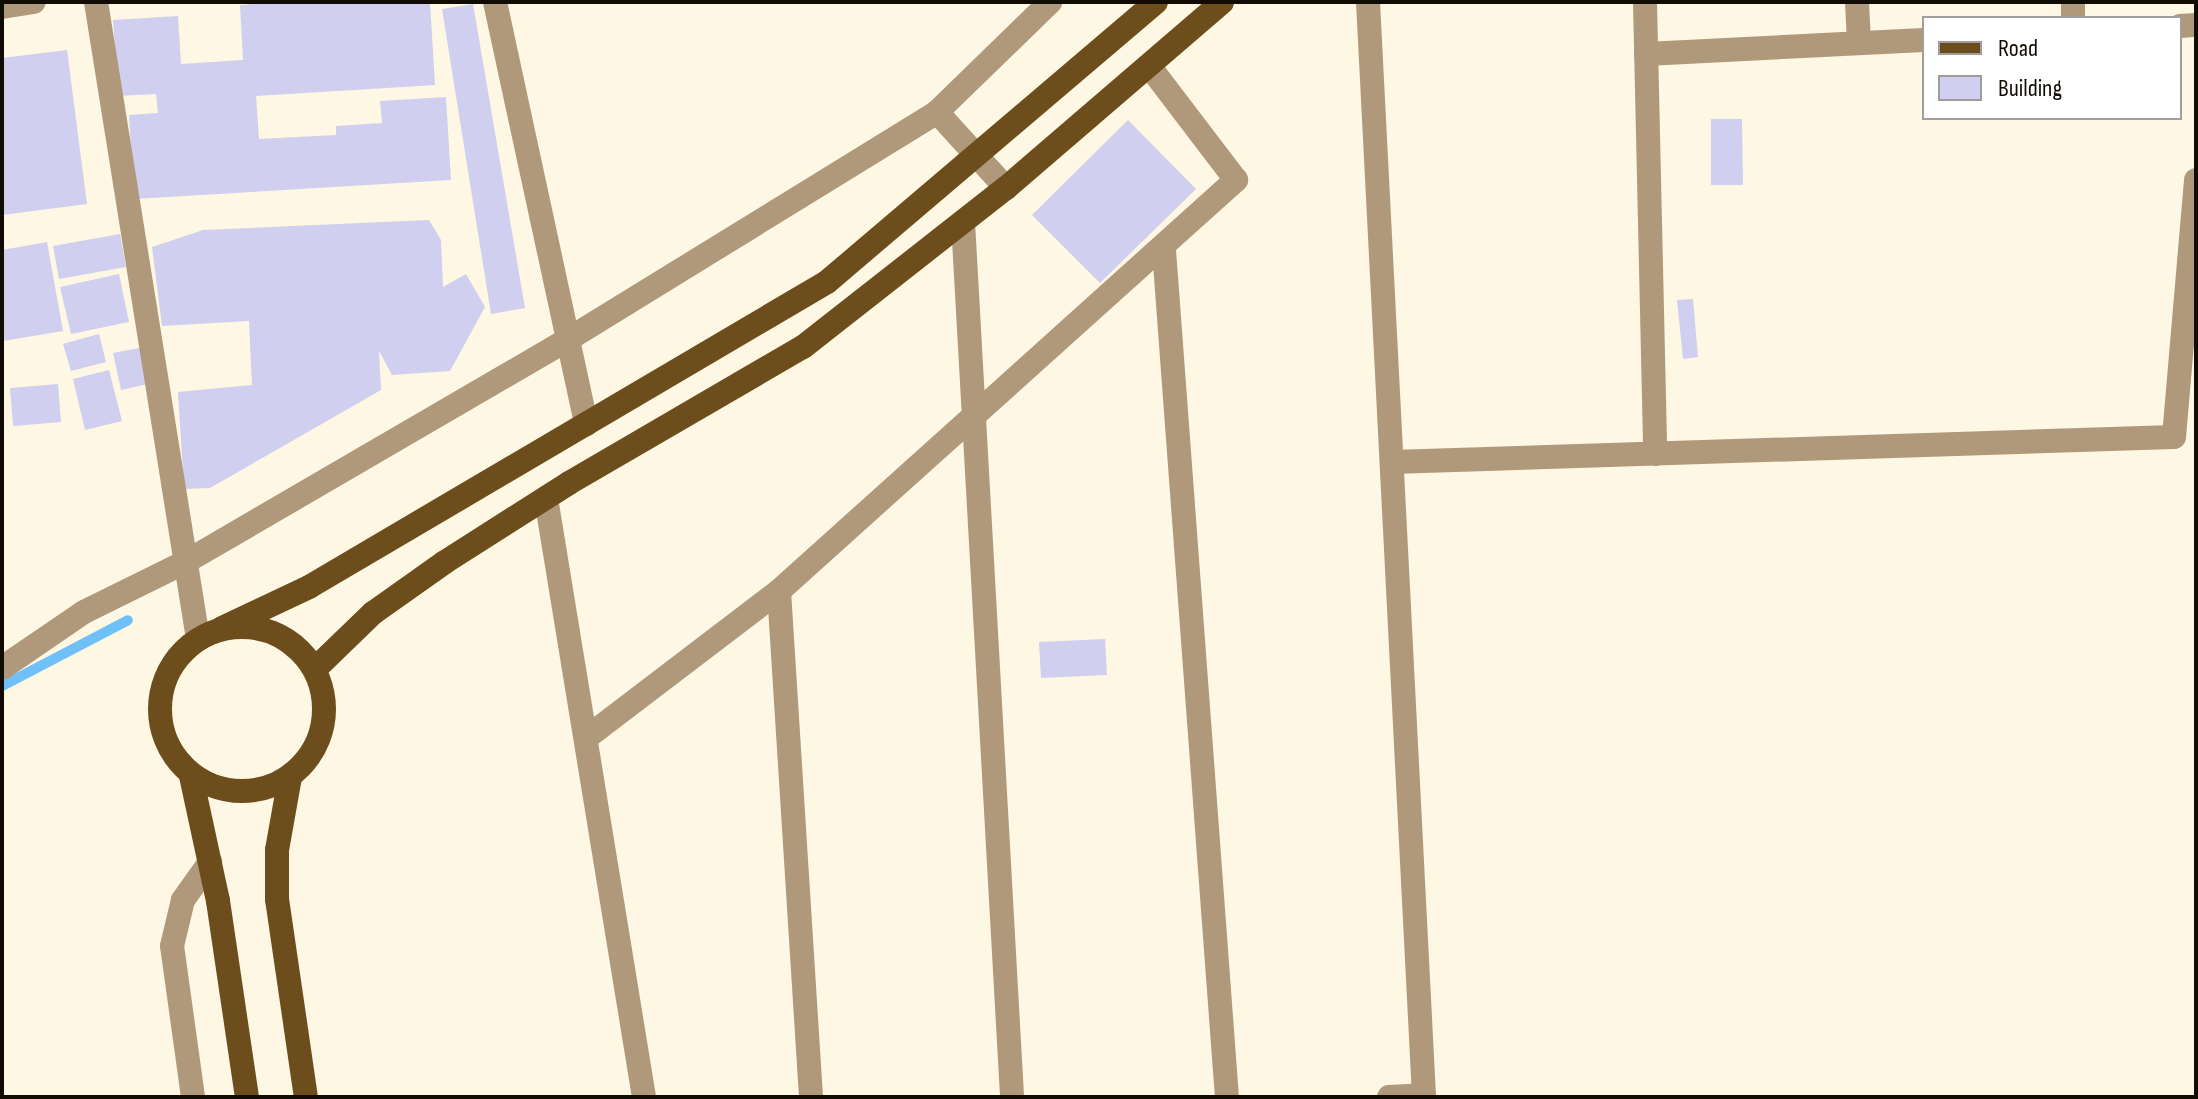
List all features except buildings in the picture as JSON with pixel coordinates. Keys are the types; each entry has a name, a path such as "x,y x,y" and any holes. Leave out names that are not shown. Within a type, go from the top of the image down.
{"main road":[{"path":"247,1097 210,862 191,776 163,736 159,708 164,681 177,657 198,639 309,587 827,282 978,159 1156,2"},
{"path":"315,669 373,613 546,498 803,347 1006,188 1222,2"},
{"path":"191,776 228,790 260,790 290,777 311,755 323,728 325,698 315,669 303,652 269,630 222,628"},
{"path":"290,777 277,850 277,899 306,1097"}],"street":[{"path":"2,7 34,2"},
{"path":"96,2 189,560 198,639"},
{"path":"495,2 586,424"},
{"path":"2,668 84,612 189,560 567,340 937,112 1050,2"},
{"path":"1368,2 1424,1096 1389,1097"},
{"path":"1645,2 1655,454"},
{"path":"1857,2 1859,43"},
{"path":"1646,54 1922,40"},
{"path":"586,738 779,591 1164,250 1236,180 1149,66"},
{"path":"937,112 1006,188"},
{"path":"1392,462 2174,437 2196,180"},
{"path":"963,222 1012,1097"},
{"path":"1164,250 1227,1097"},
{"path":"546,498 644,1097"},
{"path":"779,591 811,1097"},
{"path":"193,1097 172,946 183,900 210,862"}],"waterway":[{"path":"2,686 128,620"}]}
